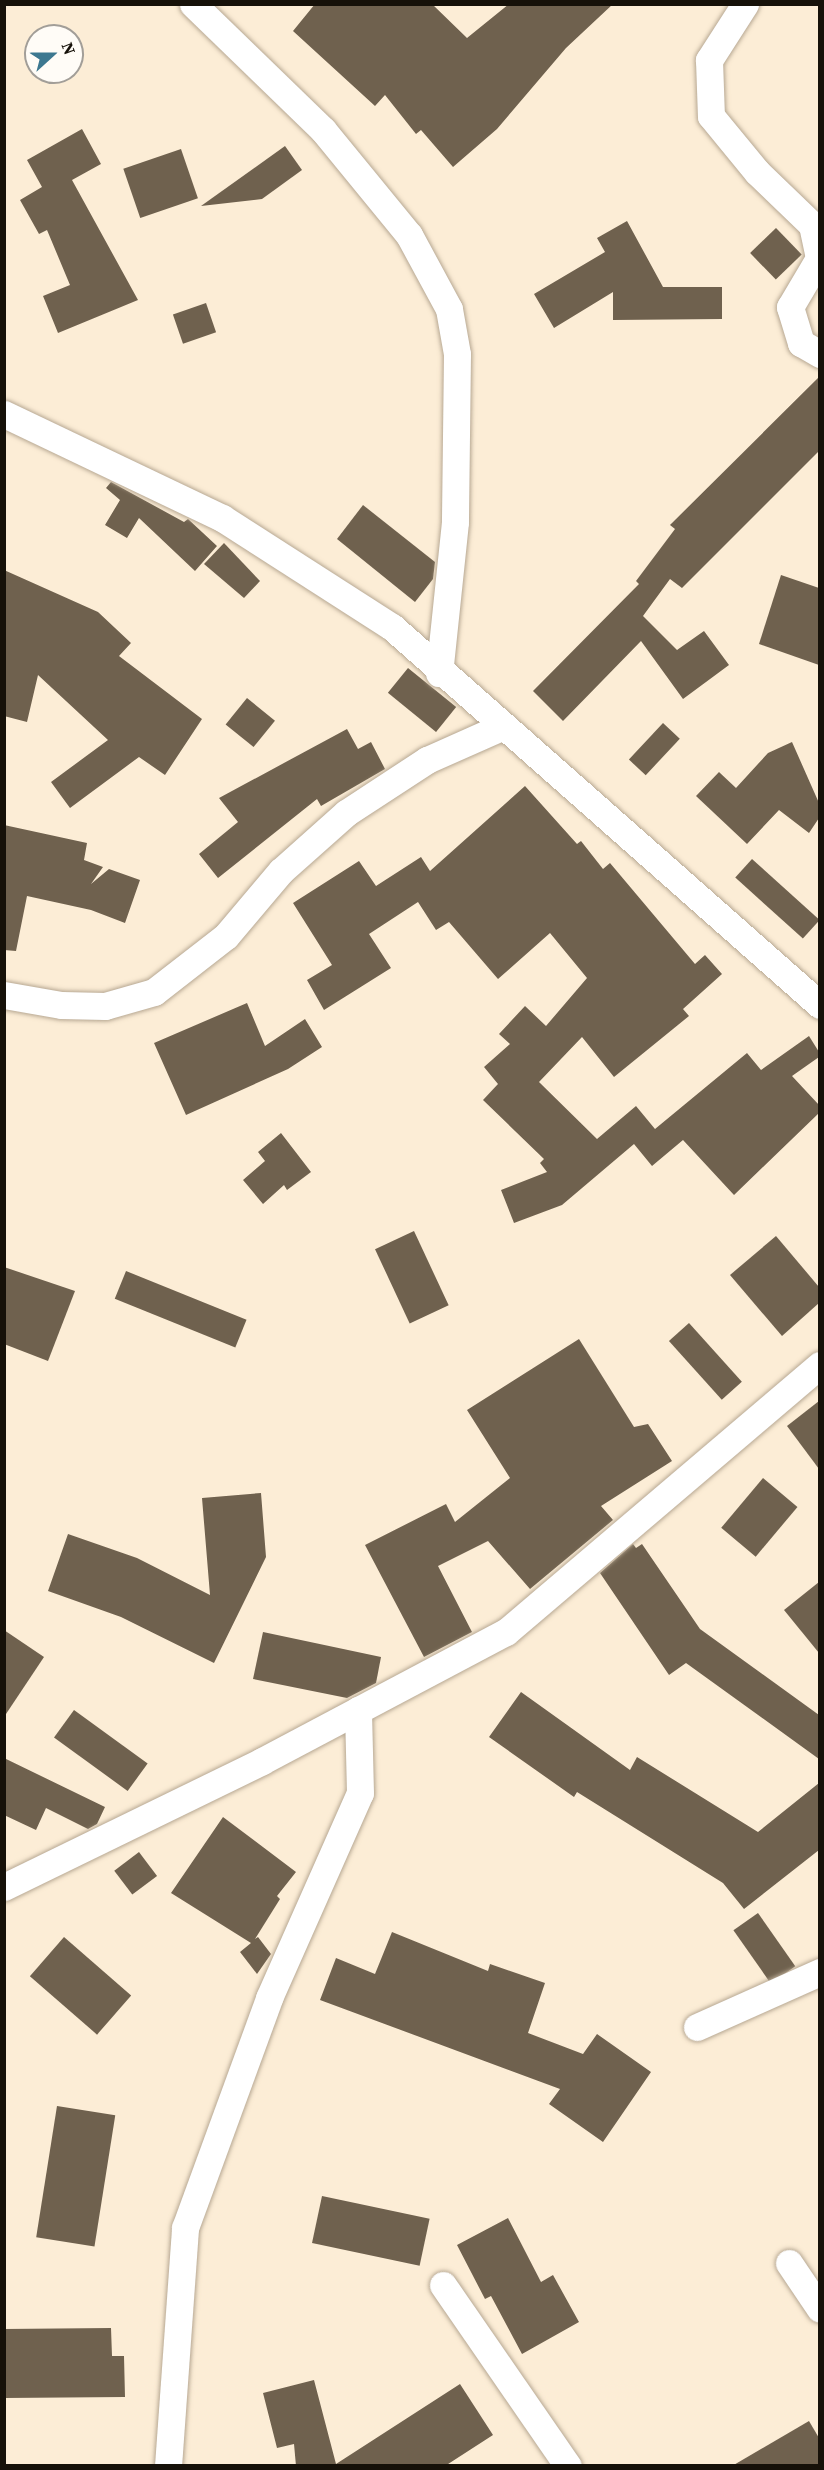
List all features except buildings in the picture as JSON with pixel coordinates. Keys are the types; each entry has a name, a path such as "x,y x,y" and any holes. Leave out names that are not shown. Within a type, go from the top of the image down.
{"street":[{"path":"193,4 323,130 409,235 448,309 457,354 455,522 439,673"},
{"path":"745,4 709,60 711,116 758,172 812,225 819,258 790,307 801,343 819,354"},
{"path":"4,414 222,518 392,627 439,673 819,1005"},
{"path":"4,995 61,1005 105,1006 154,992 226,936 281,871 346,813 427,760 501,727"},
{"path":"4,1887 358,1710 506,1632 819,1365"},
{"path":"168,2466 185,2228 269,1998 360,1793 358,1710"},
{"path":"697,2027 819,1972"},
{"path":"789,2263 819,2309"},
{"path":"443,2285 568,2466"}]}
